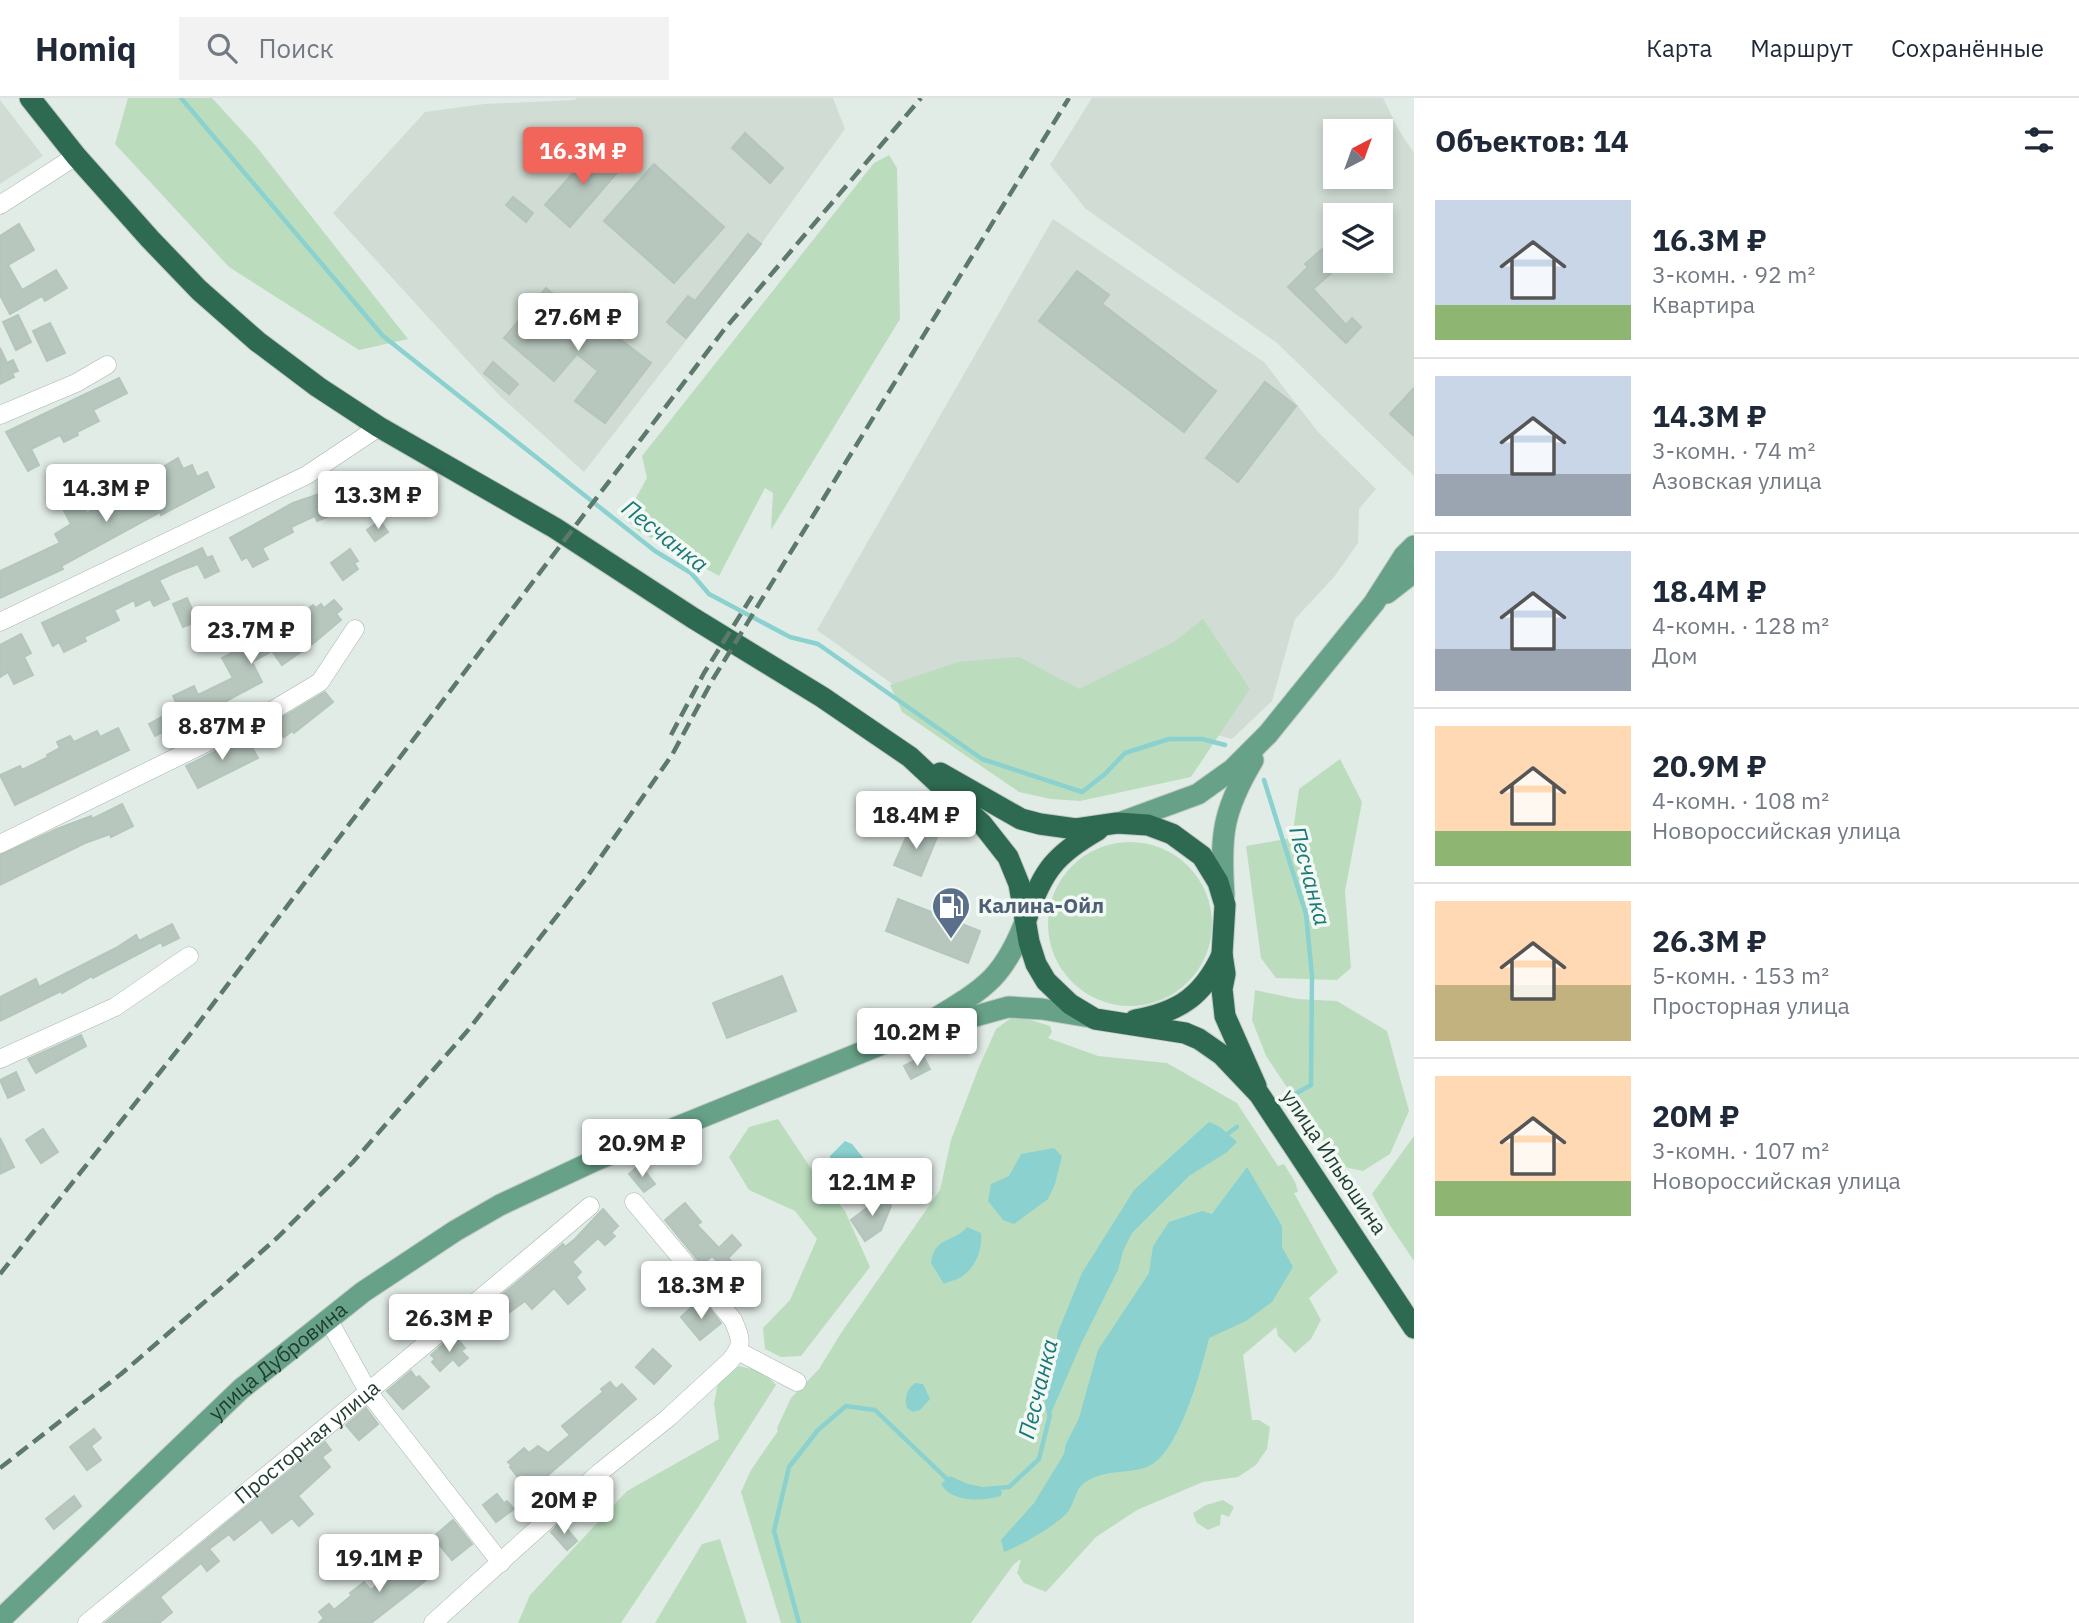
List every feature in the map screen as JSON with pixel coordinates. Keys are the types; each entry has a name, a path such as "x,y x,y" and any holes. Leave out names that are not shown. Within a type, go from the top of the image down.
{"highway":[{"path":"30,98 76,156 199,290 258,342 318,387 379,427 555,528 693,618 822,696 910,757 1021,818 1076,829 1110,825 1148,825 1186,842 1211,868 1225,905 1222,954 1225,1016 1259,1094"},
{"path":"910,757 1001,845 1019,884 1030,942 1046,981 1070,1004 1095,1018 1119,1024 1172,1029 1199,1039 1222,1055 1259,1094"},
{"path":"1027,917 1034,896 1051,866 1076,843 1110,825"},
{"path":"1119,1024 1160,1014 1185,1003 1212,975 1222,954"},
{"name":"улица Ильюшина","path":"1259,1094 1414,1328"}],"main road":[{"path":"1110,825 1183,800 1209,788 1233,769 1268,734 1374,603 1414,546"},
{"path":"1374,603 1414,572"},
{"path":"1225,905 1221,843 1227,811 1234,792 1268,734"},
{"path":"910,1034 989,984 1005,965 1027,917"},
{"path":"910,1034 1008,1007 1095,1018"},
{"name":"улица Дубровина","path":"0,1620 240,1389 328,1319 392,1273 500,1205 596,1160 831,1063 910,1034"}],"street":[{"path":"0,205 76,156"},
{"path":"0,415 76,383 107,365"},
{"path":"0,622 307,475 379,427"},
{"path":"0,844 275,709 320,682 355,629"},
{"path":"0,1059 115,1007 189,956"},
{"path":"433,1623 599,1473 668,1418 738,1351 741,1339 733,1321 634,1202"},
{"name":"Просторная улица","path":"87,1623 369,1393 590,1206"},
{"path":"328,1319 369,1393 502,1563"},
{"path":"738,1351 797,1382"}],"shaded area":[{"path":"577,98 833,98 845,129 761,244 584,472 498,394 333,213 425,112 484,104"},
{"path":"1092,98 1383,98 1398,129 1414,153 1414,476 1277,343 1086,209 1050,165"},
{"path":"0,100 43,156 0,184"},
{"path":"1053,219 1264,362 1318,432 1376,489 1359,509 1358,543 1334,577 1295,619 1272,701 1232,739 1173,723 937,716 817,630"}],"green space":[{"path":"128,98 212,98 256,146 408,339 359,350 229,267 115,144"},
{"path":"889,155 897,168 900,319 771,530 773,493 765,488 719,576 637,530 620,512 633,503 647,478 642,456 874,163"},
{"path":"1203,619 1250,689 1191,777 1080,801 1051,799 1019,792 902,712 890,685 958,662 1019,657 1079,689 1174,642"},
{"path":"1340,759 1362,802 1345,891 1351,968 1337,980 1276,978 1261,958 1246,846 1292,838 1299,789"},
{"path":"1130,842 1161,848 1188,866 1206,893 1212,924 1206,955 1188,982 1161,1000 1130,1006 1099,1000 1072,982 1054,955 1048,924 1054,893 1072,866 1099,848"},
{"path":"1255,990 1297,999 1337,1001 1387,1031 1409,1111 1390,1154 1363,1171 1340,1166 1266,1056 1252,1020"},
{"path":"1015,1015 1050,1026 1052,1032 1048,1038 1098,1056 1167,1063 1237,1103 1278,1166 1284,1164 1295,1182 1298,1192 1294,1193 1338,1272 1309,1298 1321,1320 1311,1339 1295,1353 1278,1336 1276,1327 1243,1355 1252,1420 1259,1420 1270,1427 1267,1449 1256,1465 1238,1477 1203,1482 1137,1510 1096,1537 1046,1592 1024,1583 1017,1573 1021,1559 1014,1564 971,1623 781,1623 741,1492 751,1470 778,1431 791,1398 819,1369 940,1190 951,1140 979,1067 996,1029"},
{"path":"778,1119 814,1173 845,1211 870,1267 801,1356 781,1357 765,1349 763,1328 790,1300 817,1239 795,1211 749,1190 729,1157 749,1127"},
{"path":"1414,1136 1414,1261 1372,1194"},
{"path":"739,1366 764,1372 776,1385 621,1623 518,1623 530,1595 627,1491 719,1439 714,1404 718,1382"},
{"path":"1223,1500 1234,1507 1229,1517 1221,1514 1220,1525 1208,1530 1197,1523 1193,1513 1206,1505"},
{"path":"720,1539 747,1623 655,1623 702,1544"}],"water":[{"path":"1209,1122 1220,1127 1237,1142 1227,1152 1189,1176 1132,1233 1118,1270 1081,1344 1048,1420 1043,1391 1054,1359 1058,1332 1082,1273 1134,1190"},
{"path":"845,1141 852,1144 881,1180 880,1185 858,1202 831,1164 830,1156"},
{"path":"1054,1148 1062,1156 1048,1199 1014,1224 1003,1220 988,1201 991,1184 1009,1176 1021,1154"},
{"path":"1247,1167 1282,1226 1282,1247 1293,1267 1272,1302 1246,1321 1209,1338 1188,1408 1170,1445 1160,1458 1141,1469 1106,1474 1089,1480 1082,1485 1062,1518 1004,1552 1001,1540 1034,1503 1064,1454 1079,1418 1098,1350 1149,1273 1153,1246 1169,1222 1202,1211 1212,1214"},
{"path":"967,1227 981,1233 978,1254 967,1273 944,1284 931,1263 933,1254 940,1244"},
{"path":"915,1383 923,1384 930,1399 920,1410 913,1412 907,1408 906,1397"},
{"path":"950,1476 968,1484 1002,1491 1001,1496 968,1499 952,1495 941,1484"}],"building":[{"path":"745,133 783,168 770,183 732,148"},
{"path":"597,146 621,168 570,227 545,205"},
{"path":"654,164 724,227 674,283 604,221"},
{"path":"513,197 533,213 526,222 506,205"},
{"path":"19,224 34,250 8,265 22,290 56,270 67,288 45,301 42,296 10,314 0,295 0,236"},
{"path":"748,234 761,244 686,338 667,322 688,296 695,301"},
{"path":"1323,248 1323,273 1331,273 1313,289 1346,325 1352,318 1361,327 1346,343 1288,287 1308,267 1305,264"},
{"path":"1077,271 1109,295 1102,304 1216,391 1184,432 1039,321"},
{"path":"546,288 604,337 609,331 651,363 605,423 575,401 598,371 577,354 554,381 504,338"},
{"path":"18,315 31,342 16,350 3,322"},
{"path":"50,323 65,353 47,361 33,331"},
{"path":"0,348 7,363 13,360 18,371 12,373 14,377 0,384"},
{"path":"493,362 518,384 509,394 484,373"},
{"path":"119,378 127,393 93,410 99,421 77,432 78,435 64,442 60,435 31,449 39,465 28,471 6,432"},
{"path":"1265,382 1296,406 1238,482 1206,458"},
{"path":"1414,388 1414,436 1390,414"},
{"path":"178,458 183,469 192,465 197,477 207,472 214,487 161,515 160,512 61,566 63,569 0,598 0,571 60,543 55,534 71,524 63,509 79,500 87,513 115,497 118,503 132,496 134,501 158,488 150,475"},
{"path":"331,490 339,512 317,521 315,516 291,527 293,532 262,548 268,559 253,567 247,557 242,560 230,538 293,503"},
{"path":"380,521 388,532 375,541 367,530"},
{"path":"202,548 207,558 212,556 219,571 205,578 198,564 159,580 169,599 154,606 150,599 136,606 134,600 114,610 119,620 84,637 86,641 64,652 59,642 53,646 42,623"},
{"path":"350,549 358,561 354,563 358,569 343,580 331,563"},
{"path":"187,598 196,618 192,619 193,623 183,627 173,604"},
{"path":"334,600 342,609 336,614 341,620 315,642 282,665 272,651 252,662 262,682 226,701 228,705 187,725 185,721 155,736 149,724 179,708 173,696 194,686 198,695 233,678 222,658 248,645 249,647 272,630 275,634 313,605 316,608 321,604 324,608"},
{"path":"21,634 31,653 24,657 33,675 14,684 8,672 0,677 0,645"},
{"path":"325,692 333,702 294,733 292,731 284,737 273,723"},
{"path":"118,728 129,750 15,805 0,775 20,766 22,770 48,757 47,755 60,748 57,742 70,736 74,742 97,731 100,737"},
{"path":"240,739 242,742 247,739 258,758 198,788 186,766"},
{"path":"122,804 133,826 111,837 110,834 85,843 0,885 0,855 57,829 91,816 92,819"},
{"path":"911,826 937,837 921,876 894,865"},
{"path":"898,899 980,931 968,963 886,931"},
{"path":"172,924 179,938 163,946 161,942 93,978 92,976 0,1021 0,997 36,979 39,987 136,935 139,941"},
{"path":"782,976 796,1011 727,1038 713,1003"},
{"path":"81,1035 86,1046 36,1073 28,1059"},
{"path":"923,1056 930,1069 911,1079 904,1066"},
{"path":"16,1072 24,1090 8,1098 0,1080"},
{"path":"43,1129 58,1152 41,1163 26,1140"},
{"path":"0,1138 14,1167 0,1174"},
{"path":"640,1165 655,1184 644,1192 629,1174"},
{"path":"884,1195 891,1206 881,1230 865,1241 851,1220"},
{"path":"685,1203 701,1222 697,1225 719,1248 732,1235 741,1245 728,1258 758,1290 742,1306 719,1282 729,1273 712,1256 702,1265 665,1220"},
{"path":"603,1209 618,1226 611,1233 615,1236 605,1245 598,1238 572,1262 581,1272 576,1277 585,1289 568,1304 554,1288 532,1309 525,1301 482,1332 472,1320 563,1244 565,1247 575,1239"},
{"path":"695,1304 703,1313 709,1308 721,1323 700,1340 681,1317"},
{"path":"454,1335 465,1348 461,1351 468,1358 459,1366 453,1359 440,1371 432,1362 435,1359 431,1355"},
{"path":"653,1349 671,1366 654,1384 636,1367"},
{"path":"411,1371 429,1387 403,1409 387,1391"},
{"path":"610,1382 616,1389 622,1384 636,1399 533,1488 524,1478 521,1481 508,1462 524,1448 529,1453 538,1446 548,1453 570,1435 562,1426 603,1392 601,1389"},
{"path":"366,1408 378,1424 359,1440 346,1425"},
{"path":"94,1429 101,1438 91,1446 101,1460 87,1470 70,1447"},
{"path":"325,1442 331,1450 322,1457 330,1467 298,1496 313,1514 299,1526 292,1518 272,1533 261,1519 234,1540 229,1534 209,1549 219,1561 207,1571 201,1563 160,1597 172,1612 159,1623 105,1623"},
{"path":"497,1494 504,1503 507,1501 514,1509 496,1522 483,1505"},
{"path":"74,1496 81,1506 54,1529 46,1519"},
{"path":"453,1520 472,1544 452,1560 433,1537"},
{"path":"561,1522 577,1541 567,1550 551,1532"},
{"path":"409,1550 430,1577 371,1623 319,1623 324,1618 319,1612 329,1604 334,1610 364,1582 371,1590 389,1575 384,1569"}],"waterway":[{"name":"Песчанка","path":"181,98 383,336 655,551 691,573 709,594 790,637 818,644 982,759 1082,792 1105,774 1125,753 1169,739 1202,739 1225,745"},
{"name":"Песчанка","path":"1264,780 1306,914 1312,976 1311,1085 1290,1097"},
{"name":"Песчанка","path":"1223,1137 1237,1127"},
{"name":"Песчанка","path":"799,1623 774,1531 789,1467 818,1430 846,1406 875,1410 950,1482"},
{"name":"Песчанка","path":"985,1489 1009,1487 1039,1459 1050,1415"}],"railway":[{"path":"0,1274 191,1033 723,331 921,98"},
{"path":"0,1468 121,1374 278,1237 353,1162 469,1029 584,881 672,755 713,679 1069,98"},
{"path":"671,735 704,673 754,593"}],"place":[{"name":"Калина-Ойл","path":"951,940"}]}
